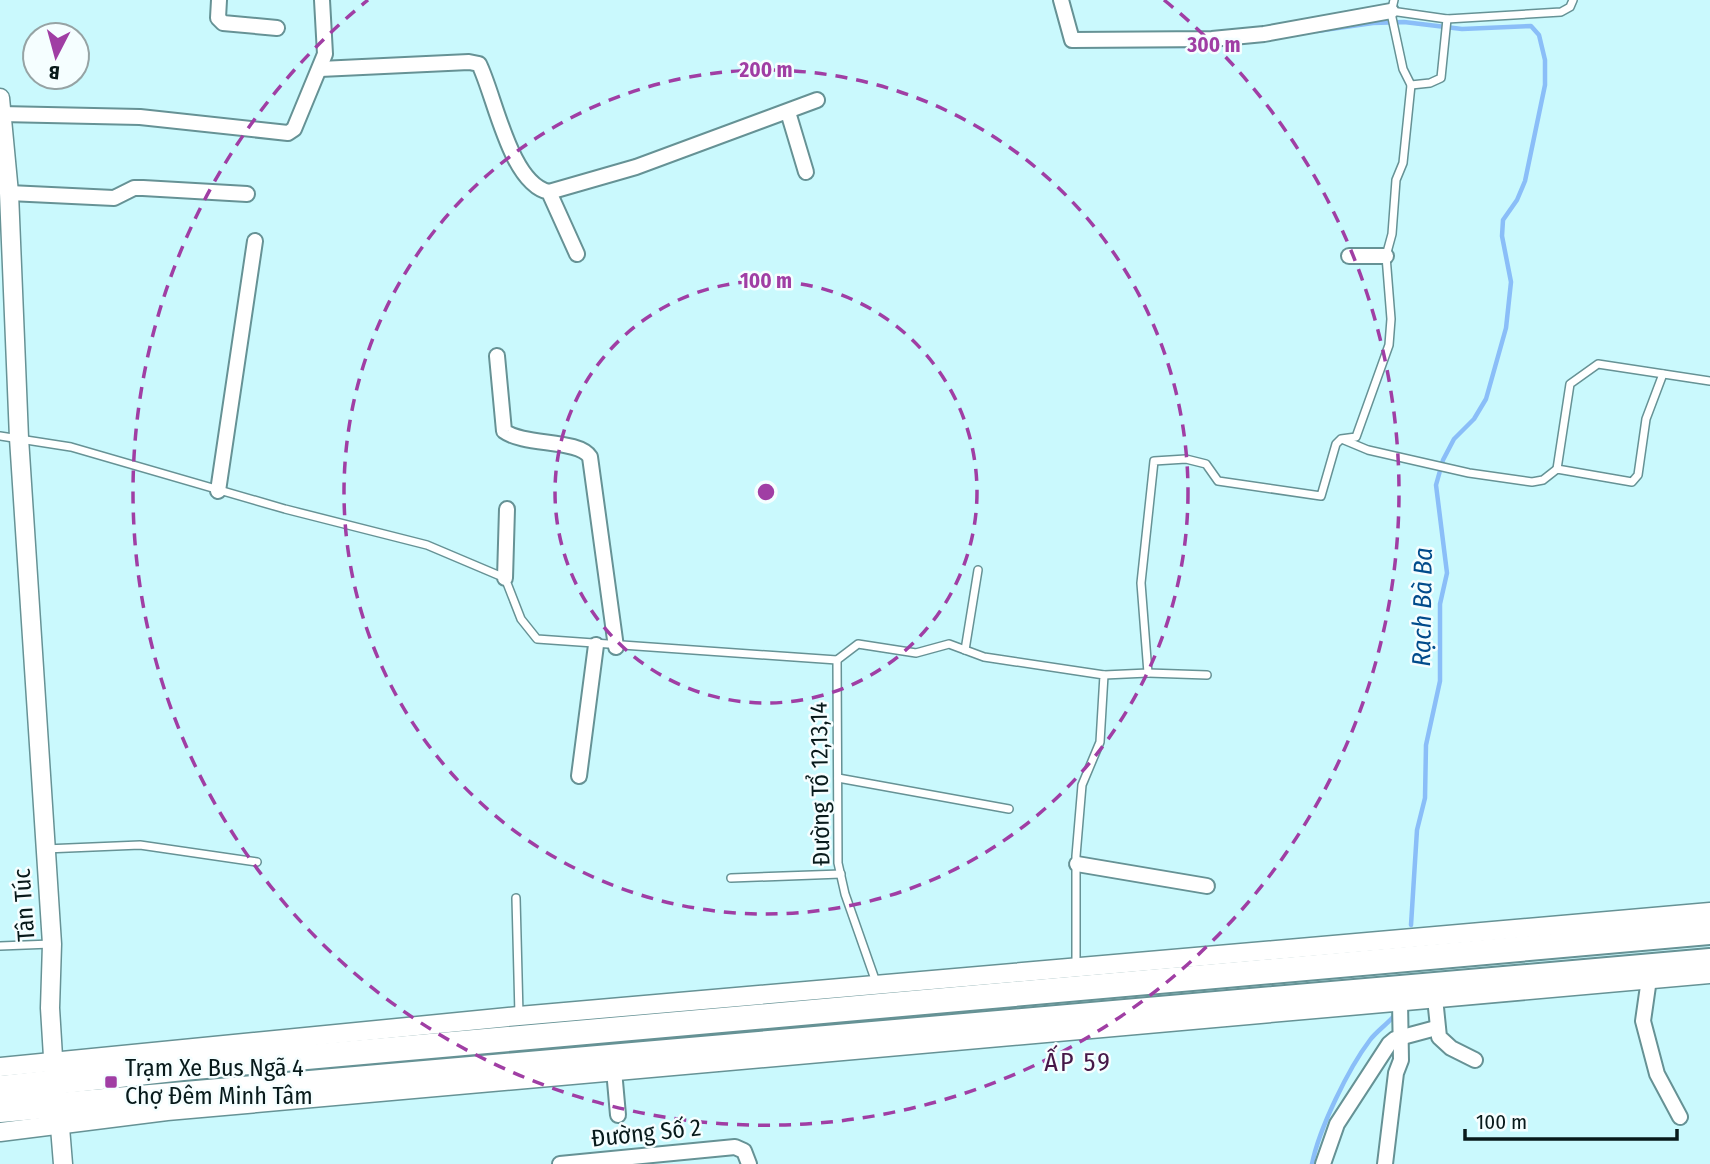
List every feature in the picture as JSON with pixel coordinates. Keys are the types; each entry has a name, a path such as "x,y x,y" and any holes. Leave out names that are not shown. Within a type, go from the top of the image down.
{"highway":[{"path":"0,1110 56,1093 183,1068 1710,932"},
{"path":"0,1088 56,1093 1710,961"}],"street":[{"path":"219,0 219,21 277,28"},
{"path":"1,106 288,133 294,129 325,54 322,0"},
{"path":"1061,0 1072,40 1212,39 1264,34 1392,8"},
{"path":"320,69 477,63 506,138 527,179 535,187 549,192 613,175 817,100"},
{"name":"Tân Túc","path":"1,106 9,194 19,438 52,944 50,1008 63,1164"},
{"path":"788,112 806,172"},
{"path":"9,194 114,198 134,188 247,194"},
{"path":"549,192 577,254"},
{"path":"218,491 256,241"},
{"path":"1349,256 1386,256"},
{"path":"498,356 503,431 517,438 588,452 617,646"},
{"path":"505,578 507,509"},
{"path":"579,776 596,645"},
{"path":"1077,864 1207,886"},
{"path":"0,1132 56,1093 519,1016 1710,912"},
{"path":"0,1067 56,1093 167,1111 1710,974"},
{"path":"1649,979 1643,1021 1657,1074 1680,1117"},
{"path":"1435,998 1439,1037 1451,1048 1475,1060"},
{"path":"1385,1164 1396,1073 1401,1060 1399,1001"},
{"path":"1323,1164 1337,1124 1389,1044 1436,1028"},
{"path":"614,1070 618,1115"},
{"name":"Đường Số 2","path":"560,1164 736,1147 744,1151 749,1164"}],"lane":[{"path":"1341,439 1356,437 1389,345 1391,319 1386,256 1392,234 1396,180 1403,163 1411,85 1403,69 1392,8 1447,20 1561,12 1570,7 1573,0"},
{"path":"1411,85 1430,83 1441,78 1447,20"},
{"path":"1557,470 1570,384 1598,364 1710,381"},
{"path":"1341,439 1368,450 1432,465 1532,482 1543,480 1557,470 1632,482 1638,475 1646,419 1663,374"},
{"path":"0,436 71,447 218,491 427,545 505,578 521,619 537,639 837,660 858,644 916,653 949,644 984,657 1104,675 1207,675"},
{"path":"1149,673 1141,583 1154,461 1186,459 1206,464 1218,481 1321,496 1332,454 1341,439"},
{"path":"965,650 978,569"},
{"name":"Đường Tổ 12,13,14","path":"837,660 841,874 877,986"},
{"path":"1076,967 1077,864 1082,785 1100,742 1104,675"},
{"path":"838,778 1009,809"},
{"path":"45,849 140,845 257,862"},
{"path":"730,878 841,874"},
{"path":"516,898 519,1016"},
{"path":"0,946 52,944"}],"waterway":[{"name":"Rạch Bà Ba","path":"1317,31 1373,23 1404,22 1462,29 1531,26 1539,35 1545,60 1545,85 1525,181 1517,200 1503,220 1502,236 1511,282 1506,328 1486,399 1474,419 1454,439 1443,460 1436,485 1447,573 1440,604 1440,681 1426,745 1425,798 1417,830 1411,925"},
{"name":"Rạch Bà Ba","path":"1080,46 1204,46"},
{"name":"Rạch Bà Ba","path":"1312,1164 1335,1100 1353,1067 1370,1040 1393,1017"}],"place":[{"name":"Trạm Xe Bus Ngã 4 Chợ Đêm Minh Tâm","path":"111,1082"}],"district":[{"name":"ẤP 59","path":"1078,1062"}]}
